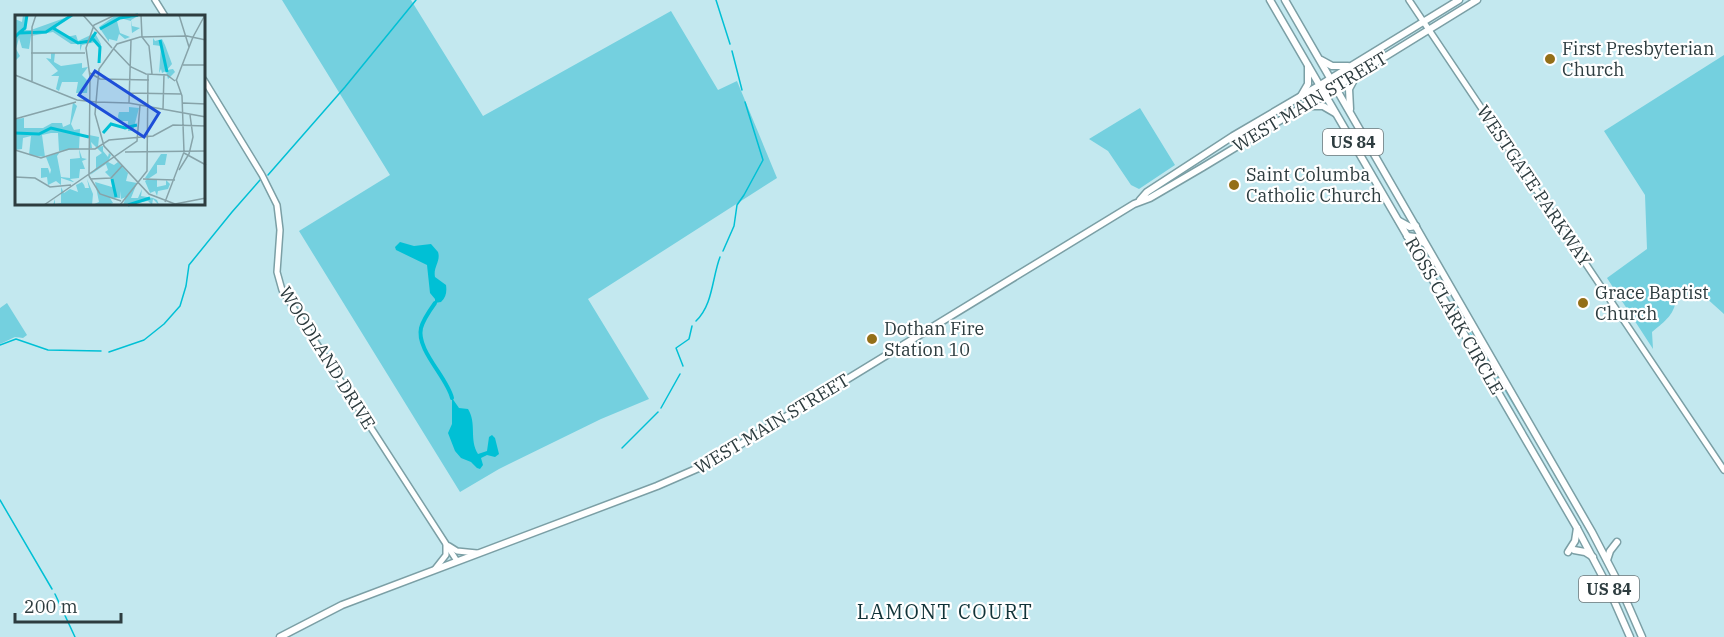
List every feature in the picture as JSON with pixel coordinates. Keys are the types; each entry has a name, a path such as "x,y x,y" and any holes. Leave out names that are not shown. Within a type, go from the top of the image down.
{"main road":[{"path":"155,0 164,15"},
{"name":"ROSS CLARK CIRCLE","path":"1270,0 1577,528 1630,637"},
{"name":"ROSS CLARK CIRCLE","path":"1285,0 1539,439 1607,561 1642,637"},
{"name":"WESTGATE PARKWAY","path":"1409,0 1724,470"},
{"name":"WEST MAIN STREET","path":"280,637 342,605 676,479 710,463 1140,200 1147,192 1211,150 1459,0"},
{"name":"WEST MAIN STREET","path":"1140,200 1150,198 1477,0"},
{"path":"1320,59 1332,66 1352,65"},
{"path":"1302,96 1308,84 1308,65"},
{"name":"US 84","path":"1351,112 1350,89 1357,74"},
{"name":"WOODLAND DRIVE","path":"206,83 277,205 280,230 277,272 282,290 457,561"},
{"path":"1304,106 1323,106 1336,114"},
{"path":"1398,221 1410,227 1416,226"},
{"path":"1407,236 1415,237 1427,246"},
{"path":"1440,291 1456,296"},
{"path":"1447,302 1464,309"},
{"path":"1515,420 1531,426"},
{"path":"1522,432 1539,439"},
{"path":"1577,528 1571,551 1585,552 1593,557"},
{"path":"1607,561 1610,551 1617,542"},
{"path":"445,543 457,551 477,553"},
{"path":"435,569 446,555 445,543"}],"shaded area":[{"path":"282,0 411,0 483,116 671,11 718,90 737,81 777,178 588,299 649,399 601,419 499,469 460,492 299,231 390,175"},
{"path":"1724,55 1724,314 1704,296 1676,296 1672,312 1652,332 1653,349 1607,278 1647,249 1645,195 1604,131"},
{"path":"1140,108 1175,165 1139,189 1131,185 1108,151 1089,139"},
{"path":"400,242 414,246 431,244 438,252 435,277 446,285 445,296 441,302 435,303 430,293 427,265 396,250 395,247"},
{"path":"7,303 27,335 23,338 15,337 0,344 0,308"},
{"path":"1455,309 1524,420 1523,421"},
{"path":"452,398 459,408 468,409 471,414 475,449 478,454 487,451 489,437 492,435 495,438 499,454 495,457 487,455 481,458 483,465 480,469 461,458 455,451 448,433 452,424"}],"waterway":[{"path":"268,175 345,87 416,0"},
{"path":"716,0 730,44"},
{"path":"732,51 742,90"},
{"path":"723,251 734,226 737,205 763,160 745,102"},
{"path":"109,352 144,340 164,324 180,306 189,265 260,180"},
{"path":"696,321 706,307 720,257"},
{"path":"435,303 423,322 421,336 427,354 452,398"},
{"path":"683,366 676,348 689,339 692,326"},
{"path":"0,345 16,339 48,350 101,351"},
{"path":"661,408 680,374"},
{"path":"622,448 658,412"},
{"path":"0,500 52,589"},
{"path":"55,594 75,637"}],"place":[{"name":"First Presbyterian Church","path":"1550,59"},
{"name":"Saint Columba Catholic Church","path":"1234,185"},
{"name":"Grace Baptist Church","path":"1583,303"},
{"name":"Dothan Fire Station 10","path":"872,339"}],"district":[{"name":"LAMONT COURT","path":"945,612"}]}
